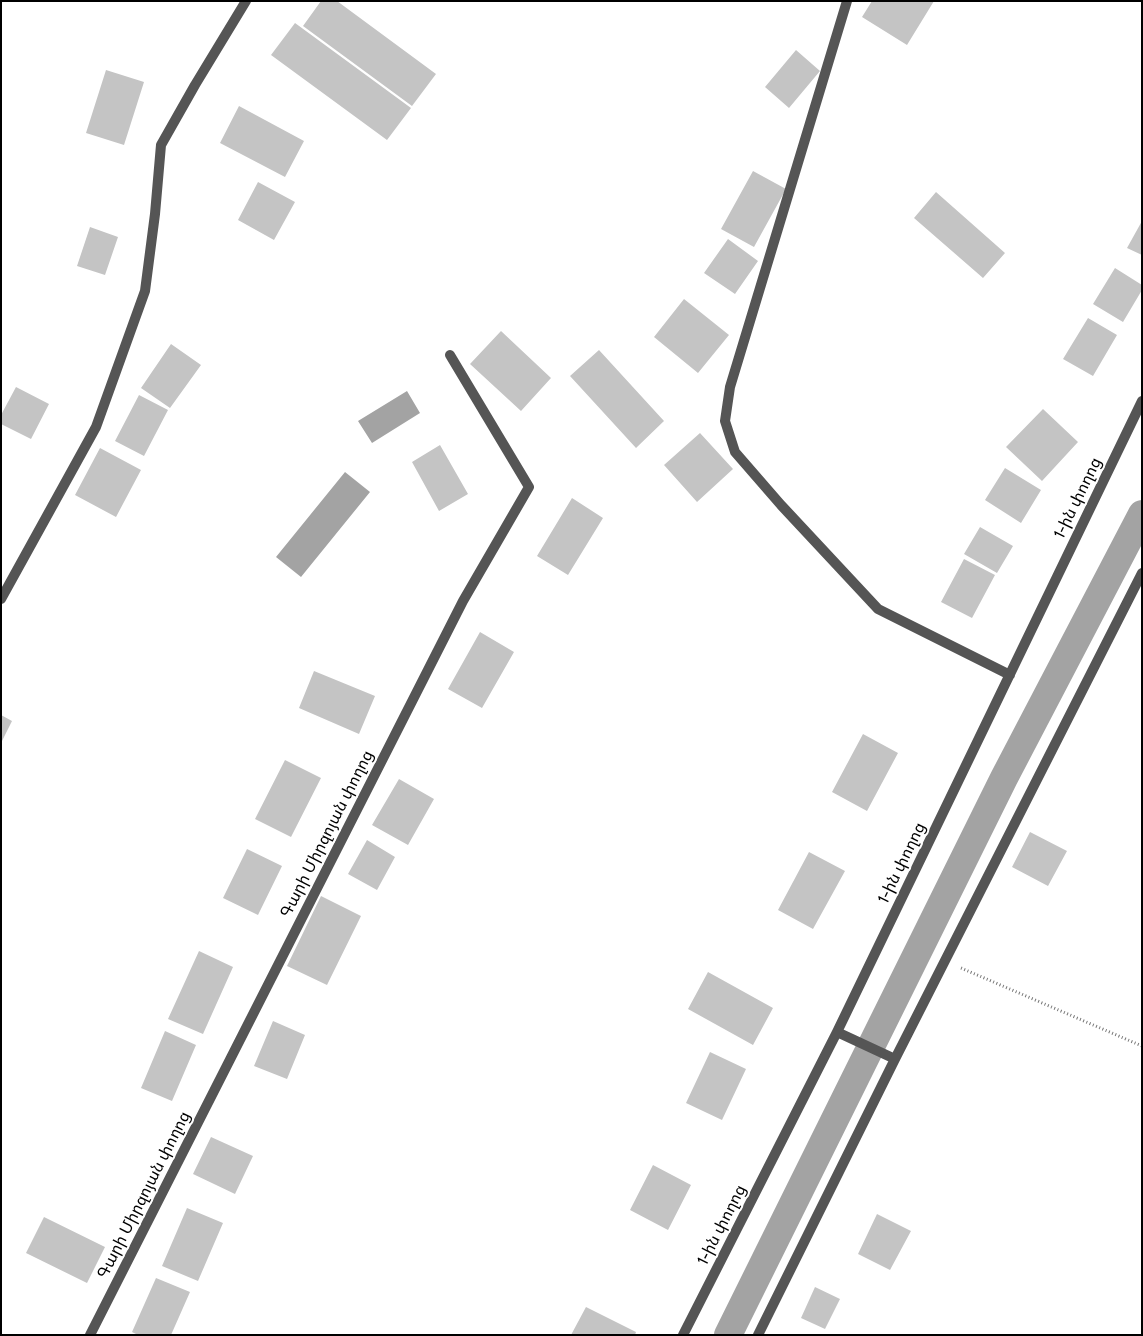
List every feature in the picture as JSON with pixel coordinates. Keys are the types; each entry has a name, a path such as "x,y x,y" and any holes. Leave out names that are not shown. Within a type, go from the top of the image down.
{"street":[{"path":"1,599 96,427 145,292 155,214 161,145 246,1"},
{"path":"848,1 730,387 725,421 735,452 780,506 878,609 1010,675"},
{"name":"Գարի Միրզոյան փողոց","path":"90,1335 463,601 529,487 450,355"},
{"name":"1-ին փողոց","path":"683,1335 837,1032 1142,401"},
{"path":"758,1335 895,1059 1142,573"},
{"path":"837,1032 895,1059"}],"path":[{"path":"945,961 1142,1046"}],"shaded area":[{"path":"407,391 420,413 372,443 358,421"},
{"path":"345,472 370,492 301,577 276,557"}],"building":[{"path":"321,1 337,1 436,74 412,106 303,26"},
{"path":"872,1 934,1 907,45 862,17"},
{"path":"295,23 411,108 387,140 271,55"},
{"path":"796,50 820,71 789,108 765,87"},
{"path":"106,70 144,82 124,145 86,133"},
{"path":"239,106 304,141 285,177 220,143"},
{"path":"753,171 786,189 754,247 721,229"},
{"path":"258,182 295,202 274,240 238,220"},
{"path":"936,192 1005,253 983,278 914,218"},
{"path":"1142,221 1142,255 1127,248"},
{"path":"90,227 118,237 105,275 77,266"},
{"path":"728,239 758,261 735,294 704,273"},
{"path":"1115,268 1142,285 1142,290 1123,322 1093,304"},
{"path":"684,299 729,335 698,373 654,337"},
{"path":"1088,318 1117,335 1093,376 1063,359"},
{"path":"501,331 551,378 521,411 470,364"},
{"path":"171,344 201,365 170,408 141,388"},
{"path":"599,350 664,421 636,448 570,376"},
{"path":"16,387 49,404 31,439 1,424 1,415"},
{"path":"139,395 168,410 144,456 115,441"},
{"path":"1043,409 1078,442 1042,481 1006,447"},
{"path":"700,433 733,469 697,502 664,465"},
{"path":"440,445 468,494 439,511 412,462"},
{"path":"100,448 141,470 116,517 75,495"},
{"path":"1005,468 1041,490 1021,523 985,500"},
{"path":"572,498 603,518 568,575 537,556"},
{"path":"980,527 1013,546 997,573 964,554"},
{"path":"964,559 995,575 972,618 941,602"},
{"path":"480,632 514,652 482,708 448,689"},
{"path":"314,671 375,696 359,734 299,708"},
{"path":"1,715 12,721 1,743"},
{"path":"863,734 898,753 867,811 832,792"},
{"path":"285,760 321,778 291,837 255,819"},
{"path":"399,779 434,799 408,845 372,825"},
{"path":"1030,832 1067,851 1048,886 1012,867"},
{"path":"367,840 395,857 377,890 348,874"},
{"path":"247,849 282,866 258,915 223,898"},
{"path":"809,852 845,871 813,929 778,910"},
{"path":"321,896 361,916 327,985 287,966"},
{"path":"199,951 233,967 203,1034 168,1019"},
{"path":"708,972 773,1008 753,1045 688,1009"},
{"path":"273,1021 305,1035 287,1079 254,1066"},
{"path":"165,1031 196,1045 172,1101 141,1088"},
{"path":"710,1052 746,1069 722,1120 686,1103"},
{"path":"211,1137 253,1156 235,1194 193,1174"},
{"path":"653,1165 691,1185 668,1230 630,1210"},
{"path":"187,1208 223,1223 198,1281 162,1266"},
{"path":"877,1214 911,1231 890,1270 858,1254"},
{"path":"44,1217 105,1247 87,1283 26,1253"},
{"path":"156,1278 190,1292 171,1335 138,1335 132,1332"},
{"path":"815,1287 840,1299 825,1329 801,1318"},
{"path":"586,1307 636,1332 635,1335 571,1335"}],"waterway":[{"path":"728,1335 1004,778 1142,514"}]}
